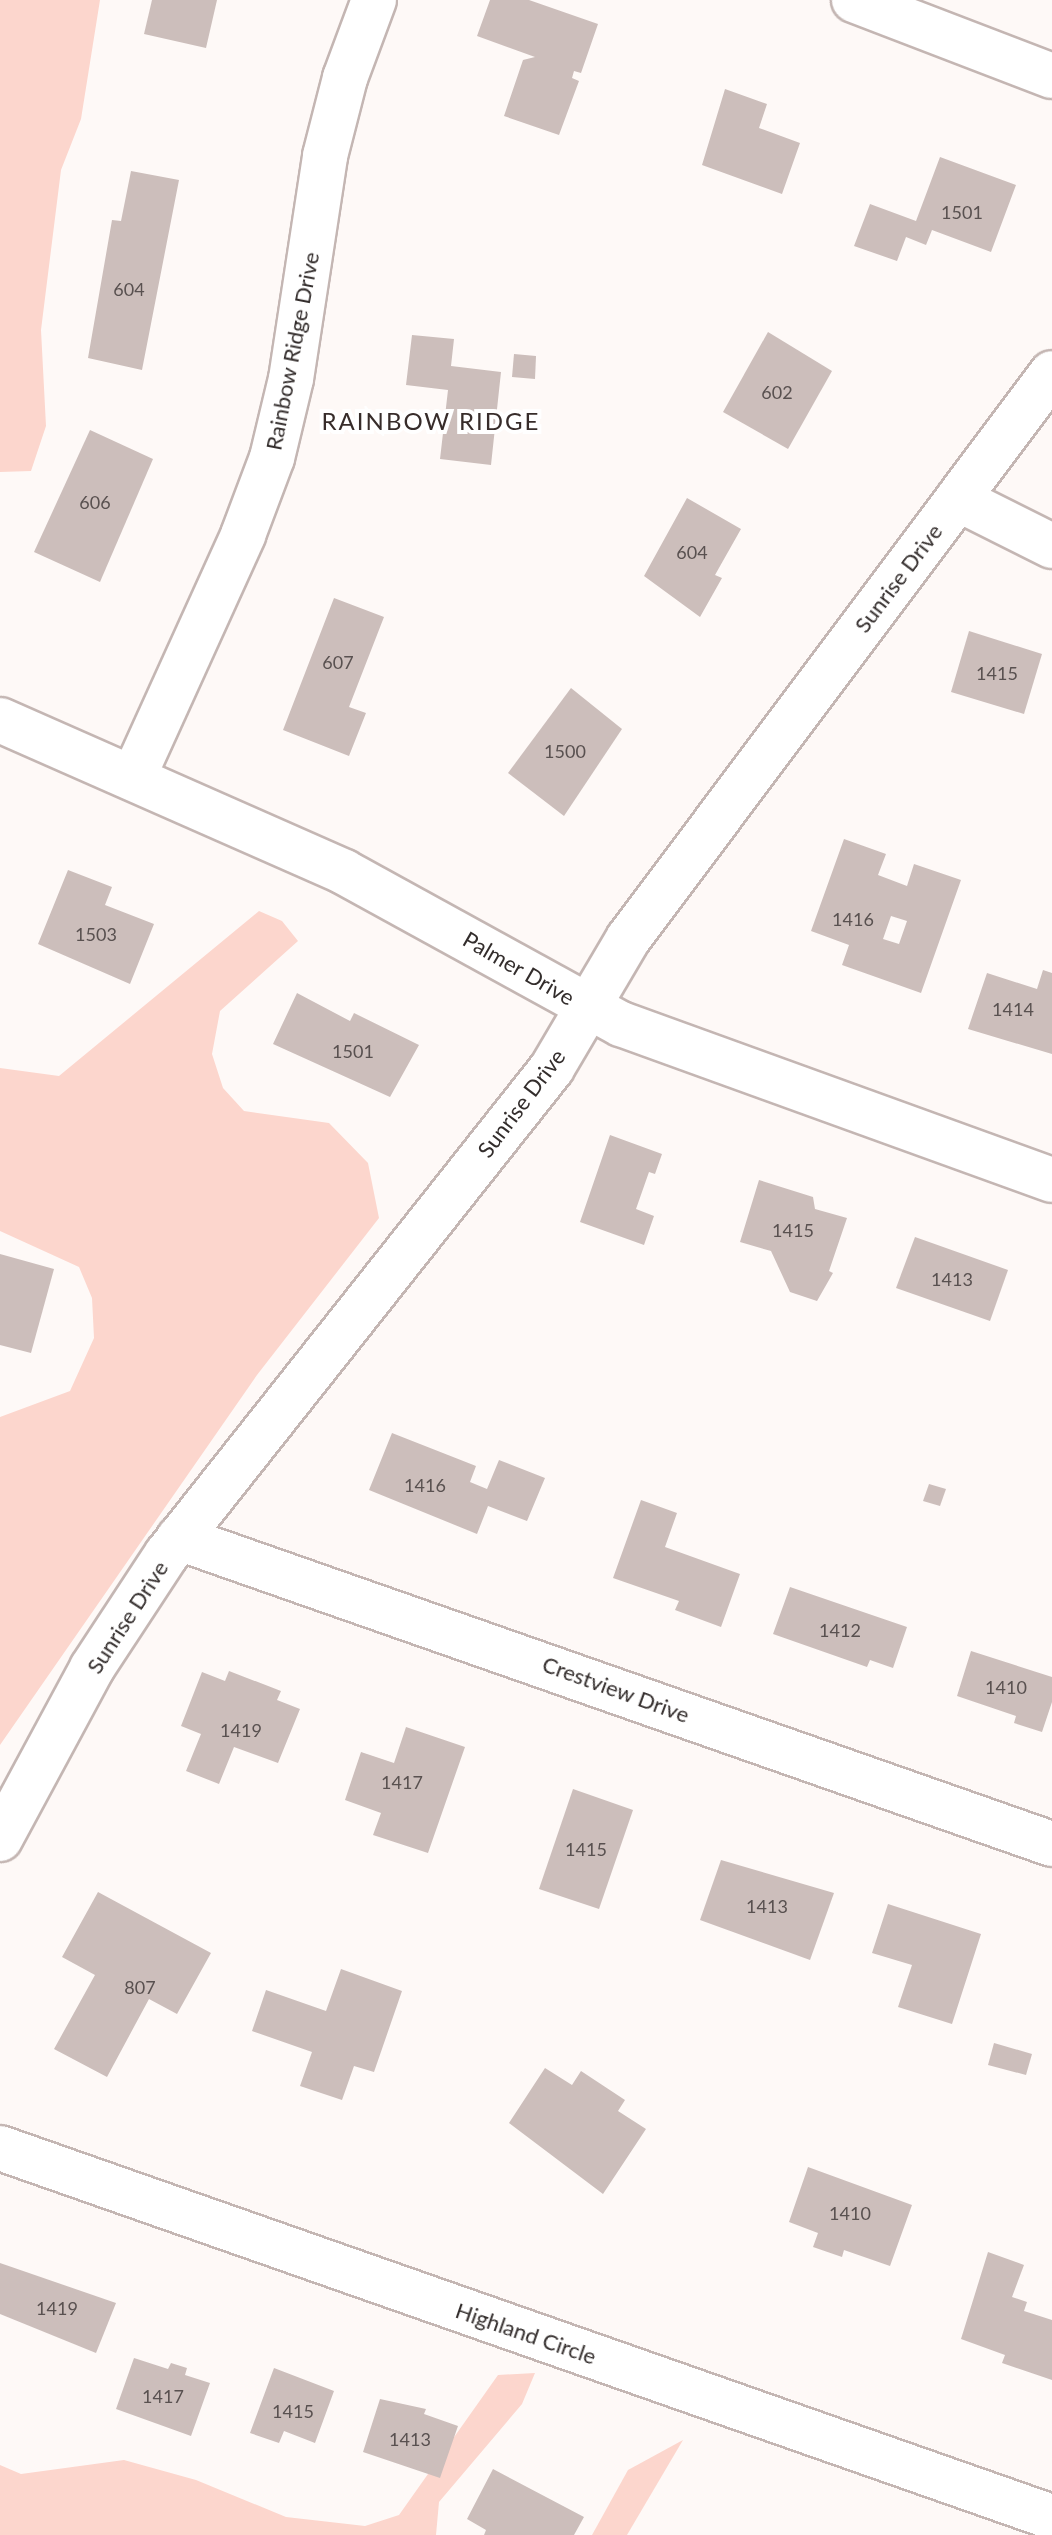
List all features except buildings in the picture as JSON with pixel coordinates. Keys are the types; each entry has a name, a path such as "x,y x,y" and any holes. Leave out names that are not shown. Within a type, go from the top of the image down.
{"street":[{"name":"Rainbow Ridge Drive","path":"133,778 243,535 272,458 291,379 325,156 345,78 374,0"},
{"path":"854,0 1052,76"},
{"name":"Sunrise Drive","path":"0,1839 92,1668 179,1538 544,1078 628,939 1052,373"},
{"path":"958,499 1052,546"},
{"name":"Palmer Drive","path":"0,720 344,872 587,1007 699,1056 1052,1180"},
{"name":"Crestview Drive","path":"179,1538 1052,1844"},
{"name":"Highland Circle","path":"0,2148 1052,2517"}],"shaded area":[{"path":"0,0 100,0 81,119 61,170 41,330 46,426 31,471 0,472"},
{"path":"259,911 282,921 298,941 220,1011 212,1054 223,1088 244,1111 329,1123 368,1163 379,1218 257,1375 0,1745 0,1417 70,1391 94,1338 92,1298 79,1267 0,1231 0,1068 59,1076"},
{"path":"535,2373 522,2404 439,2502 436,2535 0,2535 0,2465 21,2474 124,2460 196,2480 286,2517 365,2526 399,2515 498,2375"},
{"path":"683,2440 627,2535 592,2535 628,2470"}],"district":[{"name":"RAINBOW RIDGE","path":"431,421"}]}
